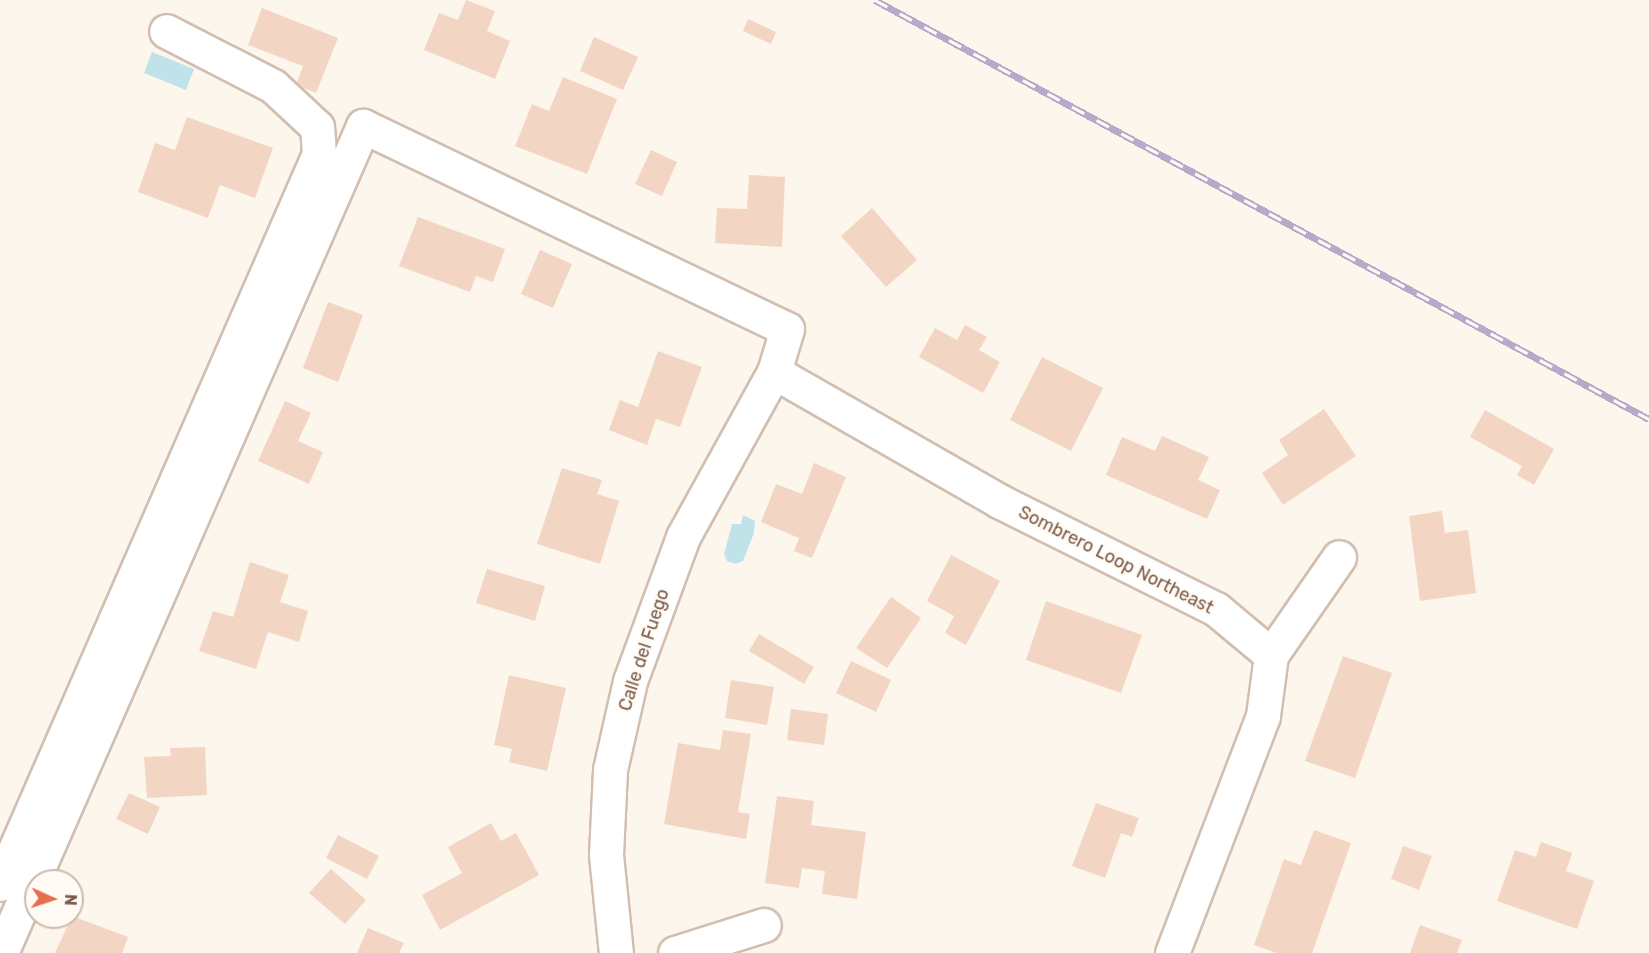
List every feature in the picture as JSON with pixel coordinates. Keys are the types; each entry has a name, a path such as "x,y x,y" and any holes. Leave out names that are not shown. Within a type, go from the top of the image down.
{"street":[{"path":"0,884 319,154 317,127 273,86 166,31"},
{"name":"Calle del Fuego","path":"1,953 363,126 787,329 774,372 683,537 630,681 610,770 606,855 616,953"},
{"name":"Sombrero Loop Northeast","path":"774,372 999,501 1216,609 1270,655"},
{"path":"1172,953 1263,716 1270,655 1339,556"},
{"path":"675,953 764,926"}],"water":[{"path":"152,52 194,69 186,90 144,73"},
{"path":"743,515 755,521 754,533 743,561 735,564 727,561 724,554 732,524 741,524"}],"building":[{"path":"466,0 495,11 487,31 510,41 495,79 424,50 439,13 458,20"},
{"path":"262,8 338,38 316,93 296,85 303,66 248,45"},
{"path":"748,19 776,32 771,44 743,31"},
{"path":"594,37 638,57 623,90 580,71"},
{"path":"563,77 617,99 587,174 515,146 532,104 549,111"},
{"path":"187,117 273,148 255,198 220,185 208,218 138,192 155,143 175,150"},
{"path":"651,150 677,162 662,196 635,184"},
{"path":"749,175 785,177 782,247 715,243 717,208 747,209"},
{"path":"872,208 917,260 886,287 841,236"},
{"path":"418,217 505,249 493,282 476,276 470,292 399,266"},
{"path":"540,250 572,264 553,308 521,294"},
{"path":"328,302 363,315 338,382 303,368"},
{"path":"965,325 987,337 979,350 1000,362 983,393 919,357 935,328 957,340"},
{"path":"658,351 702,367 680,427 656,419 647,445 609,430 620,400 638,407"},
{"path":"1042,357 1103,388 1071,451 1010,420"},
{"path":"285,401 311,413 298,441 323,452 309,484 258,461"},
{"path":"1324,409 1356,456 1283,505 1262,473 1288,455 1279,440"},
{"path":"1485,410 1554,449 1534,485 1517,475 1522,466 1470,437"},
{"path":"1162,436 1209,457 1198,480 1220,490 1207,519 1106,475 1122,437 1155,451"},
{"path":"814,463 846,477 812,558 794,551 799,538 761,522 776,484 802,494"},
{"path":"562,468 602,480 597,494 619,501 600,564 537,544"},
{"path":"1442,511 1445,533 1468,530 1476,593 1420,601 1409,516"},
{"path":"951,555 1000,581 966,645 945,633 954,616 927,601"},
{"path":"250,562 289,575 280,602 308,611 299,642 268,632 256,669 199,651 213,611 233,617"},
{"path":"487,569 545,586 535,621 476,603"},
{"path":"891,597 921,618 887,668 856,648"},
{"path":"1046,601 1142,635 1121,693 1026,660"},
{"path":"759,634 814,667 804,684 749,651"},
{"path":"1343,656 1392,673 1355,778 1305,761"},
{"path":"851,661 891,680 876,712 836,693"},
{"path":"509,675 566,688 547,771 509,762 512,749 494,745"},
{"path":"731,680 774,687 767,725 725,718"},
{"path":"791,709 828,714 824,745 787,740"},
{"path":"723,730 751,734 738,812 750,814 746,839 664,824 678,743 720,750"},
{"path":"205,747 207,795 147,798 144,757 171,756 170,748"},
{"path":"129,793 160,807 148,834 116,819"},
{"path":"777,796 814,801 811,825 866,832 857,899 822,894 825,871 802,868 799,888 765,883"},
{"path":"1096,803 1139,818 1132,837 1121,833 1105,878 1072,866"},
{"path":"491,823 501,841 516,833 539,875 440,930 422,895 462,873 448,847"},
{"path":"1314,830 1351,843 1312,953 1276,953 1254,945 1284,859 1301,865"},
{"path":"338,835 379,856 367,879 326,858"},
{"path":"1541,842 1572,853 1566,871 1594,881 1577,929 1497,901 1515,850 1536,857"},
{"path":"1403,846 1432,856 1419,890 1391,879"},
{"path":"331,869 366,900 345,924 309,893"},
{"path":"84,920 128,937 122,953 55,953 66,929 84,929"},
{"path":"1420,925 1462,940 1457,953 1410,953"},
{"path":"368,928 404,943 399,953 357,953"}],"railway":[{"path":"875,0 1649,419"}]}
